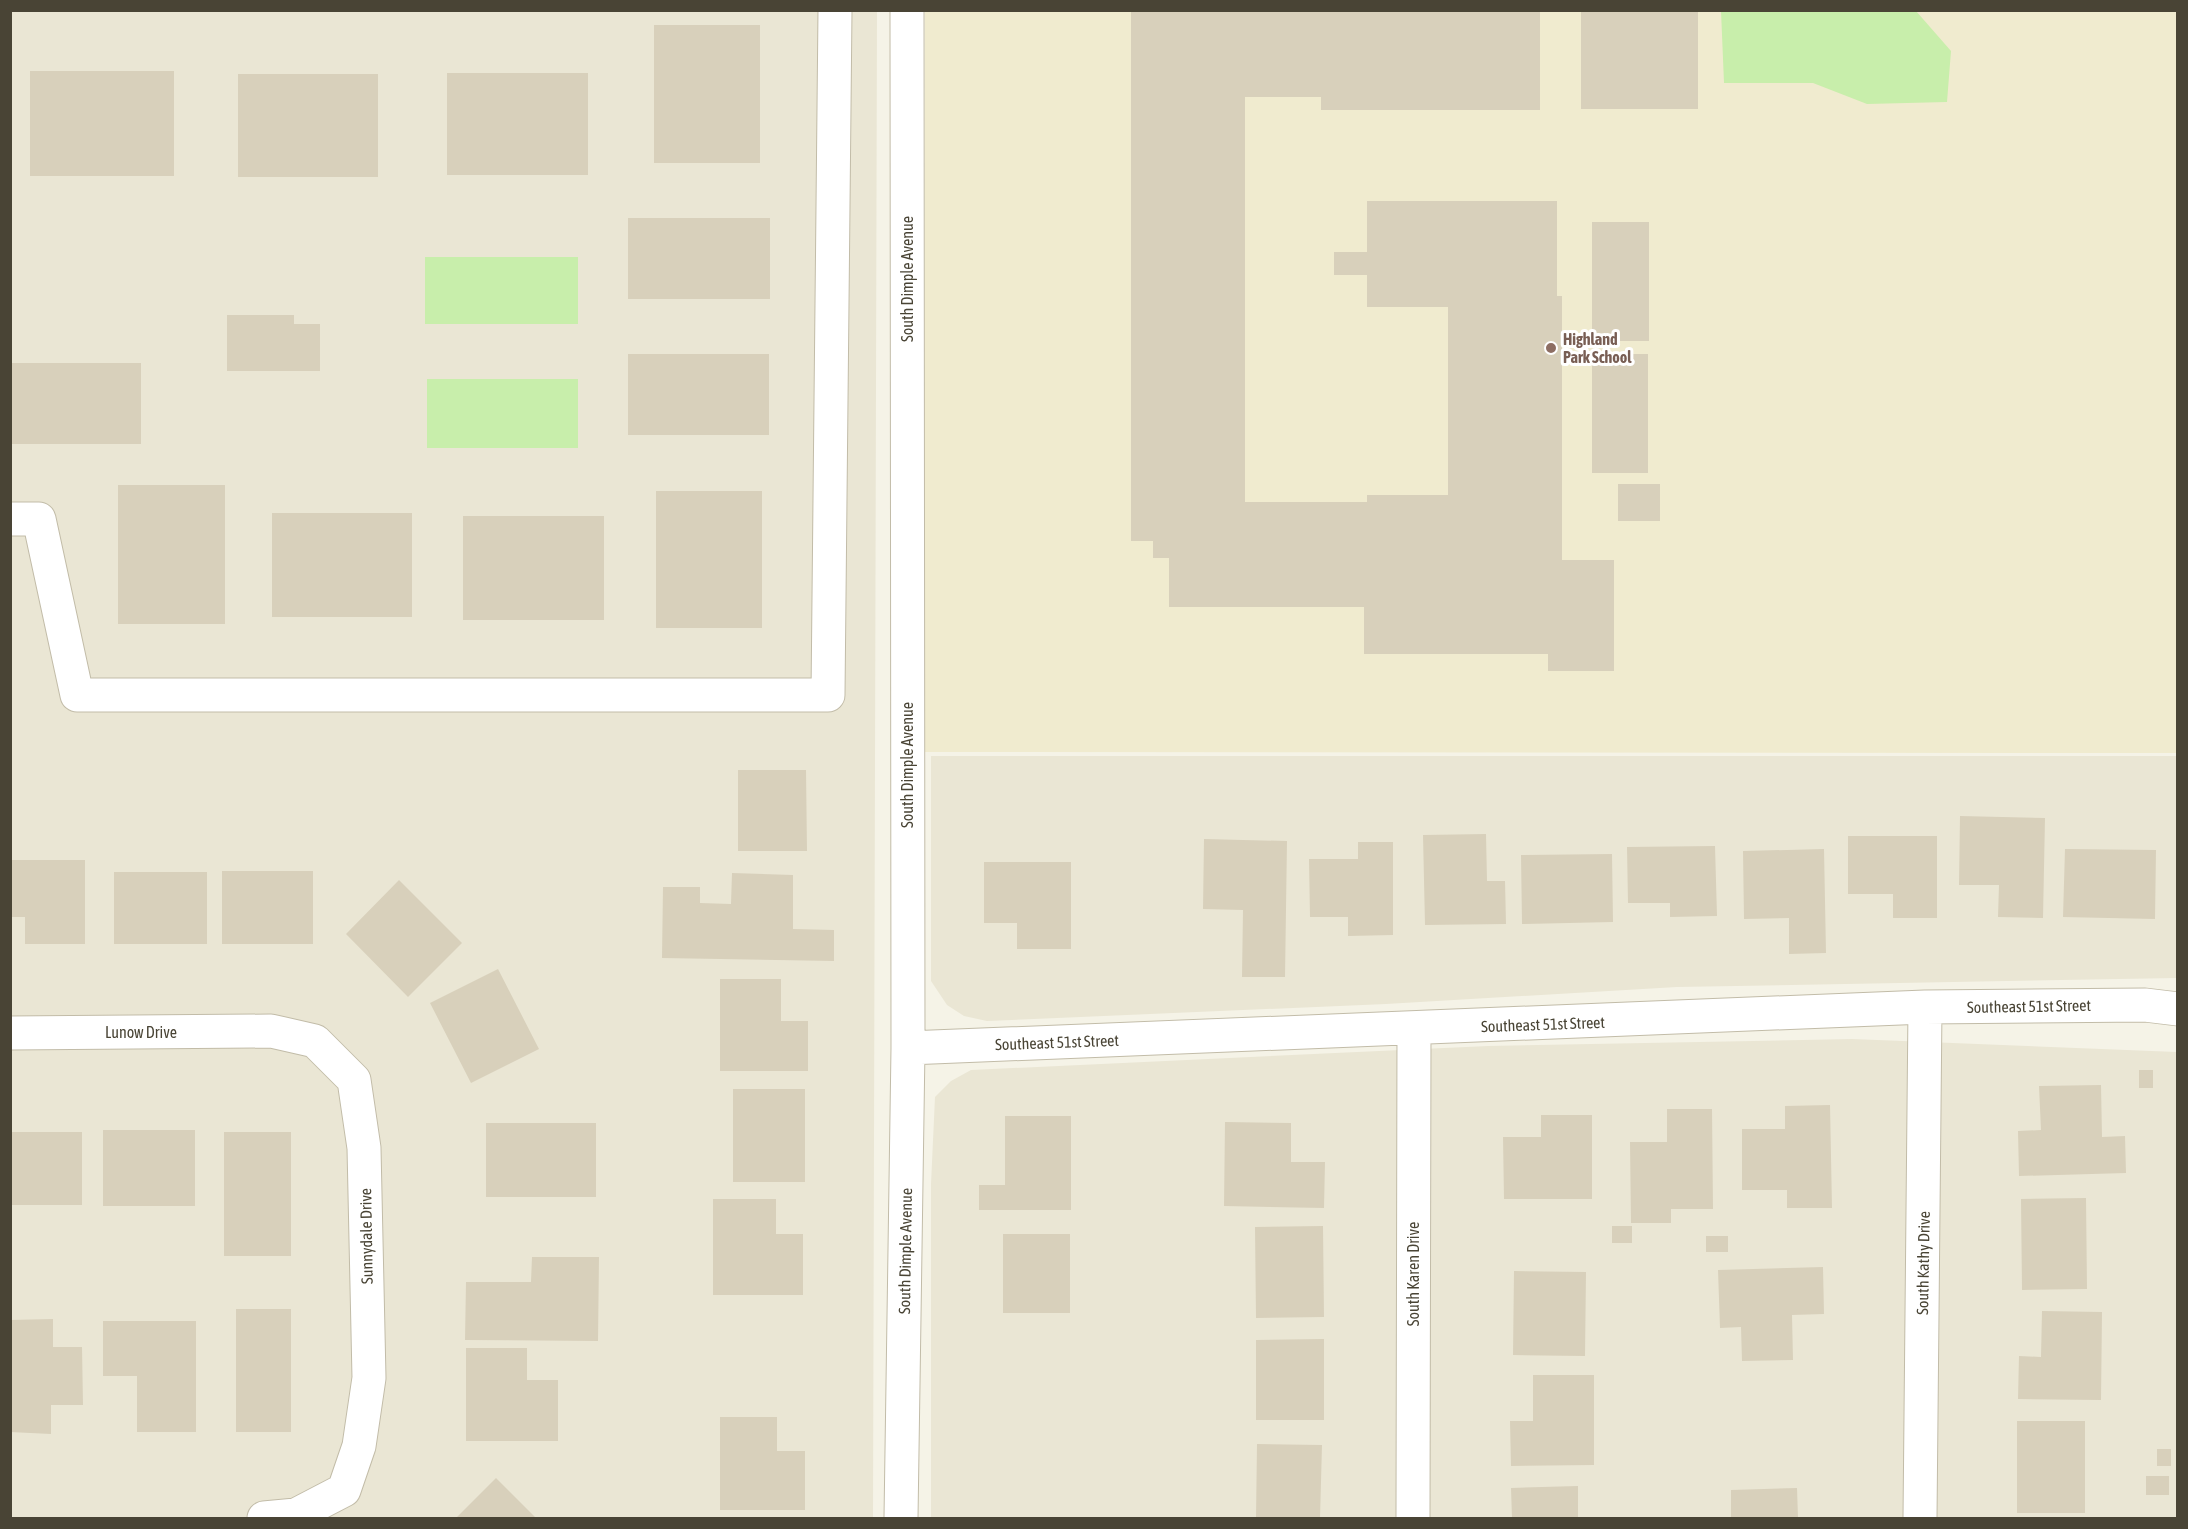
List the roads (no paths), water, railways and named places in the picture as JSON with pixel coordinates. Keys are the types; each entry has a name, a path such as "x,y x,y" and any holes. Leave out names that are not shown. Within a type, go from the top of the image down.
{"street":[{"path":"10,519 39,519 77,696 828,695 834,10"},
{"name":"South Dimple Avenue","path":"902,1518 908,1048 907,10"},
{"name":"Southeast 51st Street","path":"908,1048 1925,1007 2145,1005 2178,1009"},
{"name":"South Kathy Drive","path":"1920,1518 1925,1007"},
{"name":"South Karen Drive","path":"1413,1518 1414,1029"},
{"name":"Lunow Drive","path":"10,1033 271,1031"},
{"name":"Sunnydale Drive","path":"264,1518 296,1515 344,1490 359,1446 369,1378 364,1148 354,1080 315,1041 271,1031"}],"place":[{"name":"Highland Park School","path":"1551,348"}]}
